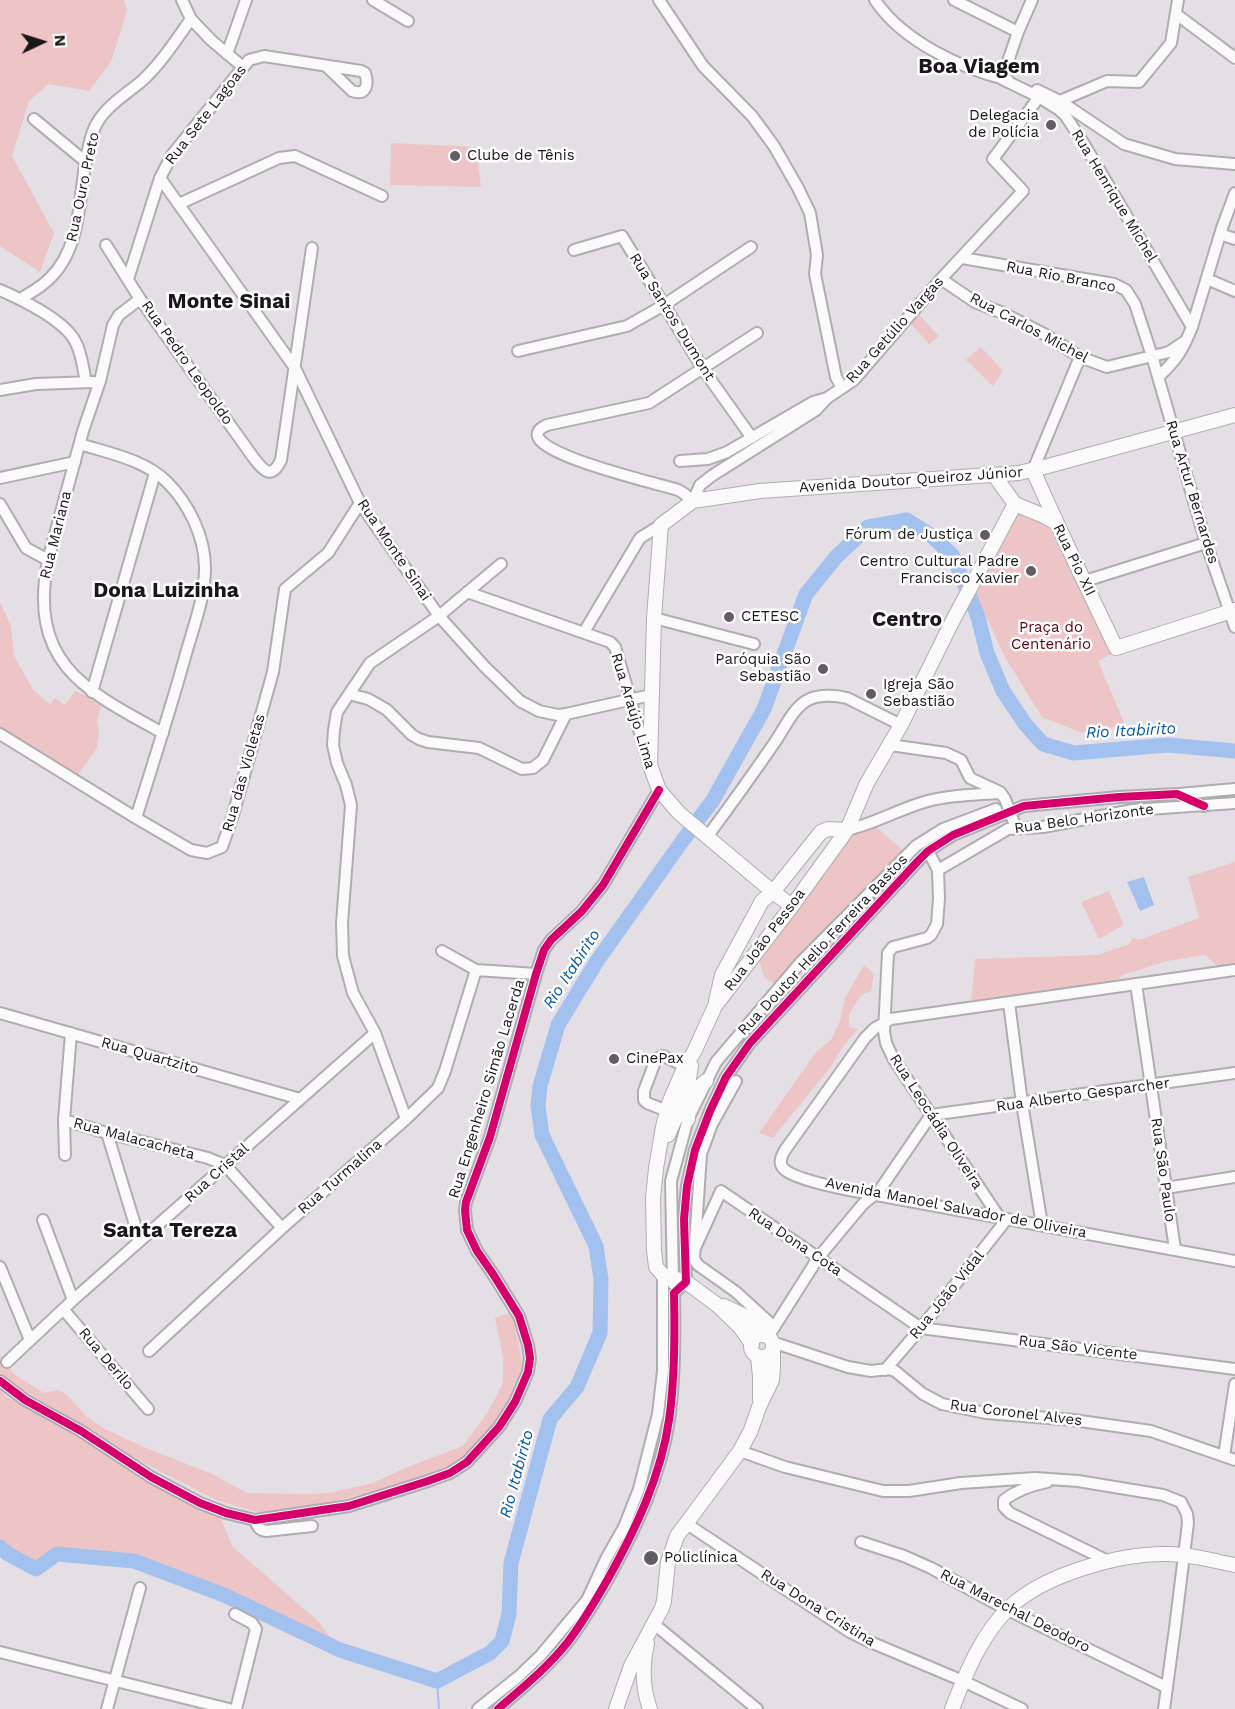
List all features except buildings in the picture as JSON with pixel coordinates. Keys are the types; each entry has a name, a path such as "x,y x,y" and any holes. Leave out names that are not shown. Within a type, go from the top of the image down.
{"main road":[{"name":"Avenida Doutor Queiroz Júnior","path":"661,525 693,501 759,491 994,475 1033,470 1235,415"},
{"name":"Rua Pio XII","path":"1033,470 1055,522 1116,648 1232,611"},
{"path":"994,475 1015,504 1055,522"},
{"name":"Rua João Pessoa","path":"715,1006 847,830 867,783 890,746 954,618 1015,504"},
{"path":"650,765 654,618 661,525"},
{"name":"Rua Araújo Lima","path":"650,765 659,790 679,813 704,836 792,906"},
{"name":"Rua João Pessoa","path":"715,1006 722,975 762,901 773,892 821,832 828,829 847,830"},
{"path":"715,1006 685,1066 667,1112 653,1198 654,1250 663,1273 686,1282 716,1304 740,1327 761,1357 768,1355 772,1349 772,1338"},
{"path":"688,1119 686,1099 694,1052"},
{"path":"658,1158 686,1099 706,1082"},
{"path":"716,1304 745,1316 772,1338"},
{"path":"616,1709 635,1657 664,1601 666,1572 671,1549 677,1536 740,1451 751,1430 772,1380 772,1338"},
{"path":"755,1350 760,1377 759,1407"},
{"path":"952,1709 978,1651 994,1626 1008,1610 1042,1585 1070,1572 1150,1555 1184,1555 1235,1565"},
{"path":"650,1709 643,1683 644,1655 652,1628"},
{"path":"627,1675 643,1683"}],"street":[{"path":"182,0 191,19 243,67"},
{"path":"227,54 246,0"},
{"path":"373,0 408,21"},
{"path":"659,0 703,66 752,116 774,146 810,213 817,255 815,274 836,377 842,388"},
{"path":"875,0 882,10 921,45 976,72 1023,84 1045,93 1124,144 1175,159 1235,164"},
{"path":"954,0 1018,32"},
{"path":"1002,79 1032,0"},
{"path":"1060,101 1107,81 1139,82 1171,43 1178,0"},
{"path":"1176,14 1235,58"},
{"name":"Rua Ouro Preto","path":"20,298 50,279 68,251 77,221 86,162 97,123 110,107 160,63 191,19"},
{"name":"Rua Sete Lagoas","path":"128,279 159,178 172,155 243,67 253,58 264,56 326,66"},
{"name":"Rua Henrique Michel","path":"1002,79 1039,97 1065,115 1192,327"},
{"name":"Rua Getúlio Vargas","path":"693,501 700,485 713,475 816,410 827,398 854,380 941,279 1023,191 993,159 1039,97"},
{"path":"34,119 86,162"},
{"path":"179,204 279,158 290,156 295,156 382,196"},
{"name":"Rua Monte Sinai","path":"159,178 296,368 360,503 440,616 484,666 520,701 539,711 558,715 651,695"},
{"path":"1158,377 1173,364 1187,340 1235,193"},
{"path":"1221,231 1235,239"},
{"name":"Rua Santos Dumont","path":"574,250 622,236 703,369 752,438"},
{"name":"Rua Pedro Leopoldo","path":"106,244 140,299 264,471 275,470 281,460 296,368"},
{"path":"518,351 627,326 664,305 751,247"},
{"path":"296,368 312,248"},
{"name":"Rua Rio Branco","path":"962,258 1114,284 1125,290 1134,304 1152,356"},
{"name":"Rua Carlos Michel","path":"941,279 975,302 1003,313 1044,334 1080,357 1107,367 1168,352 1187,340"},
{"path":"1207,279 1235,291"},
{"path":"0,290 20,298 49,316 74,338 86,382"},
{"name":"Rua Mariana","path":"140,299 115,320 100,381 48,560 43,597 44,614 50,637 63,663 77,679 92,692 163,733"},
{"path":"693,501 680,490 562,455 541,443 538,431 547,425 649,403 757,333"},
{"name":"Rua Artur Bernardes","path":"1152,356 1206,543 1232,611 1235,627"},
{"path":"1033,470 1080,357"},
{"path":"0,390 36,384 100,381"},
{"path":"680,461 712,458 727,452 813,402 827,398"},
{"path":"80,444 126,459 155,473 173,489 193,518 200,538 205,566 204,592 136,818"},
{"path":"0,478 75,462"},
{"path":"92,692 155,473"},
{"name":"Rua das Violetas","path":"0,734 191,850 207,853 222,847 273,672 285,590 328,553 360,503"},
{"path":"0,504 26,548 48,560"},
{"path":"584,632 640,538 661,525"},
{"path":"1085,581 1206,543"},
{"path":"406,1119 375,1033 353,993 343,957 342,941 351,805 333,745 337,712 370,663 440,616 501,564"},
{"name":"Rua Araújo Lima","path":"467,592 610,642 615,647 650,765"},
{"path":"654,618 754,644"},
{"path":"349,694 368,699 387,710 419,739 479,748 522,770 533,768 543,760 566,714"},
{"path":"704,836 743,788 799,707 811,698 839,696 847,698 901,725"},
{"path":"890,746 946,753 961,760 970,778 1000,792 1016,828"},
{"path":"1133,810 1177,794 1235,789"},
{"name":"Rua Engenheiro Simão Lacerda","path":"0,1381 25,1400 81,1431 151,1477 200,1503 226,1513 255,1520 349,1506 450,1473 467,1462 499,1427 515,1402 528,1372 530,1358 519,1316 477,1251 467,1230 466,1202 490,1137 544,950 551,940 582,911 603,885 659,790"},
{"path":"847,830 922,803 1000,792"},
{"name":"Rua Belo Horizonte","path":"1008,808 1177,794 1204,806"},
{"name":"Rua Belo Horizonte","path":"938,870 1008,829 1043,827 1133,810 1235,803"},
{"path":"478,1709 541,1655 586,1600 624,1527 639,1489 658,1414 663,1371 663,1273 671,1181 688,1119 716,1062 800,963 916,846 944,829 1008,808"},
{"name":"Rua Doutor Helio Ferreira Bastos","path":"686,1282 684,1219 687,1186 695,1150 726,1077 750,1043 928,851 953,835 1008,808"},
{"path":"884,1022 888,953 893,947 927,938 934,930 938,916 938,870 928,851"},
{"path":"442,951 476,970 536,974"},
{"name":"Rua Turmalina","path":"149,1351 430,1096 442,1081 476,970"},
{"name":"Avenida Manoel Salvador de Oliveira","path":"1235,970 891,1019 865,1038 785,1150 780,1162 786,1170 807,1180 874,1195 1235,1261"},
{"name":"Rua São Paulo","path":"1136,984 1175,1249"},
{"path":"1009,1003 1022,1103 1042,1225"},
{"name":"Rua Quartzito","path":"0,1013 300,1100"},
{"name":"Rua Leocádia Oliveira","path":"884,1022 889,1049 931,1115 1003,1218"},
{"path":"65,1155 64,1120 71,1033"},
{"name":"Rua Cristal","path":"7,1362 73,1300 375,1033"},
{"path":"667,1112 644,1100 644,1091 656,1059 663,1056 685,1066"},
{"name":"Rua Alberto Gesparcher","path":"931,1115 1235,1073"},
{"path":"736,1081 712,1124 701,1154 694,1258 698,1265 736,1292 772,1338 818,1258 863,1204 879,1191 931,1115"},
{"name":"Rua Malacacheta","path":"64,1120 208,1158 225,1165 282,1228"},
{"path":"107,1133 140,1241"},
{"path":"1166,1188 1235,1177"},
{"name":"Rua Dona Cota","path":"696,1248 721,1191 921,1328"},
{"name":"Rua João Vidal","path":"885,1370 921,1328 1003,1218"},
{"path":"43,1220 73,1300"},
{"path":"0,1267 30,1340"},
{"path":"498,1709 541,1672 584,1619 630,1538 651,1491 669,1422 672,1392 674,1293 663,1273"},
{"path":"674,1293 686,1282"},
{"name":"Rua Derilo","path":"63,1309 148,1408"},
{"name":"Rua São Vicente","path":"921,1328 1235,1369"},
{"name":"Rua Coronel Alves","path":"772,1338 848,1367 871,1371 892,1370 923,1394 942,1404 986,1413 1073,1420 1151,1431 1235,1460"},
{"path":"1224,1456 1235,1384"},
{"path":"740,1451 796,1470 869,1488 891,1491 909,1491 961,1483 1010,1479 1059,1479 1163,1495 1181,1502 1187,1514 1188,1523 1164,1709"},
{"path":"1059,1479 1016,1492 1004,1500 1004,1507 1010,1513 1110,1562"},
{"path":"255,1520 262,1531 312,1526"},
{"name":"Rua Dona Cristina","path":"687,1524 850,1632 1022,1709"},
{"name":"Rua Marechal Deodoro","path":"861,1542 904,1556 931,1568 1008,1610 1166,1687"},
{"path":"107,1709 140,1588"},
{"path":"235,1614 252,1623 256,1629 236,1709"},
{"path":"652,1628 757,1709"},
{"path":"0,1652 229,1709"}],"green space":[{"path":"0,0 124,0 127,11 111,62 89,91 49,84 29,101 12,156 54,233 40,272 0,246"},
{"path":"391,143 476,147 481,187 390,185"},
{"path":"919,315 939,336 929,344 910,323"},
{"path":"981,347 1003,371 993,386 966,360"},
{"name":"Praça do Centenário","path":"1019,511 1052,528 1114,653 1098,661 1125,725 1082,733 1042,717 1006,659 975,593"},
{"path":"0,602 11,626 14,656 34,691 50,704 55,698 65,705 75,691 102,702 97,722 99,732 97,748 77,776 0,729"},
{"path":"876,827 905,852 774,984 764,977 759,958 847,837"},
{"path":"1235,862 1235,967 1221,969 1205,955 1167,961 1123,975 1118,979 1086,986 971,1003 975,959 1098,955 1129,944 1133,938 1139,940 1199,918 1188,877"},
{"path":"1109,891 1124,925 1099,939 1081,902"},
{"path":"864,965 874,974 871,991 861,995 849,1015 849,1027 858,1029 773,1138 759,1133 817,1051 831,1040 840,1021 845,998"},
{"path":"512,1312 524,1372 497,1422 466,1460 439,1475 315,1506 263,1514 216,1500 122,1452 18,1387 0,1373 0,1356 15,1375 44,1393 58,1390 66,1394 87,1417 105,1429 212,1474 247,1493 329,1493 373,1483 463,1446 488,1412 503,1383 503,1358 495,1318"},
{"path":"0,1389 5,1396 81,1437 151,1481 221,1518 232,1546 318,1621 340,1650 224,1595 134,1561 57,1554 36,1569 8,1554 0,1547"}],"water":[{"path":"1144,877 1154,905 1140,911 1127,882"}],"waterway":[{"name":"Rio Itabirito","path":"0,1547 8,1554 36,1569 57,1554 134,1561 224,1595 340,1650 437,1681 490,1653 502,1641 509,1614 511,1563 550,1419 577,1387 600,1333 601,1279 596,1246 542,1135 538,1106 540,1086 558,1025 597,961 713,800 764,709 806,594 836,557 868,527 907,520 932,536 953,556 978,617 987,653 1003,691 1025,724 1043,744 1074,753 1168,745 1235,751"},
{"path":"437,1681 439,1709"}],"cycle path":[{"path":"0,1381 25,1400 81,1431 151,1477 200,1503 226,1513 255,1520 349,1506 450,1473 467,1462 499,1427 515,1402 528,1372 530,1358 519,1316 477,1251 467,1230 466,1202 490,1137 544,950 551,940 582,911 603,885 659,790"},
{"path":"498,1709 551,1661 578,1627 619,1558 638,1521 654,1481 665,1441 671,1404 674,1293 686,1282 684,1219 687,1186 695,1150 710,1111 726,1077 750,1043 918,861 928,851 953,835 1024,806 1177,794 1204,806"}],"place":[{"name":"Delegacia de Polícia","path":"1051,125"},
{"name":"Clube de Tênis","path":"455,156"},
{"name":"Fórum de Justiça","path":"985,535"},
{"name":"Centro Cultural Padre Francisco Xavier","path":"1031,571"},
{"name":"CETESC","path":"729,617"},
{"name":"Paróquia São Sebastião","path":"823,669"},
{"name":"Igreja São Sebastião","path":"871,694"},
{"name":"CinePax","path":"614,1059"},
{"name":"Policlínica","path":"651,1558"}],"district":[{"name":"Boa Viagem","path":"979,67"},
{"name":"Monte Sinai","path":"229,302"},
{"name":"Dona Luizinha","path":"166,591"},
{"name":"Centro","path":"907,620"},
{"name":"Santa Tereza","path":"170,1231"}]}
